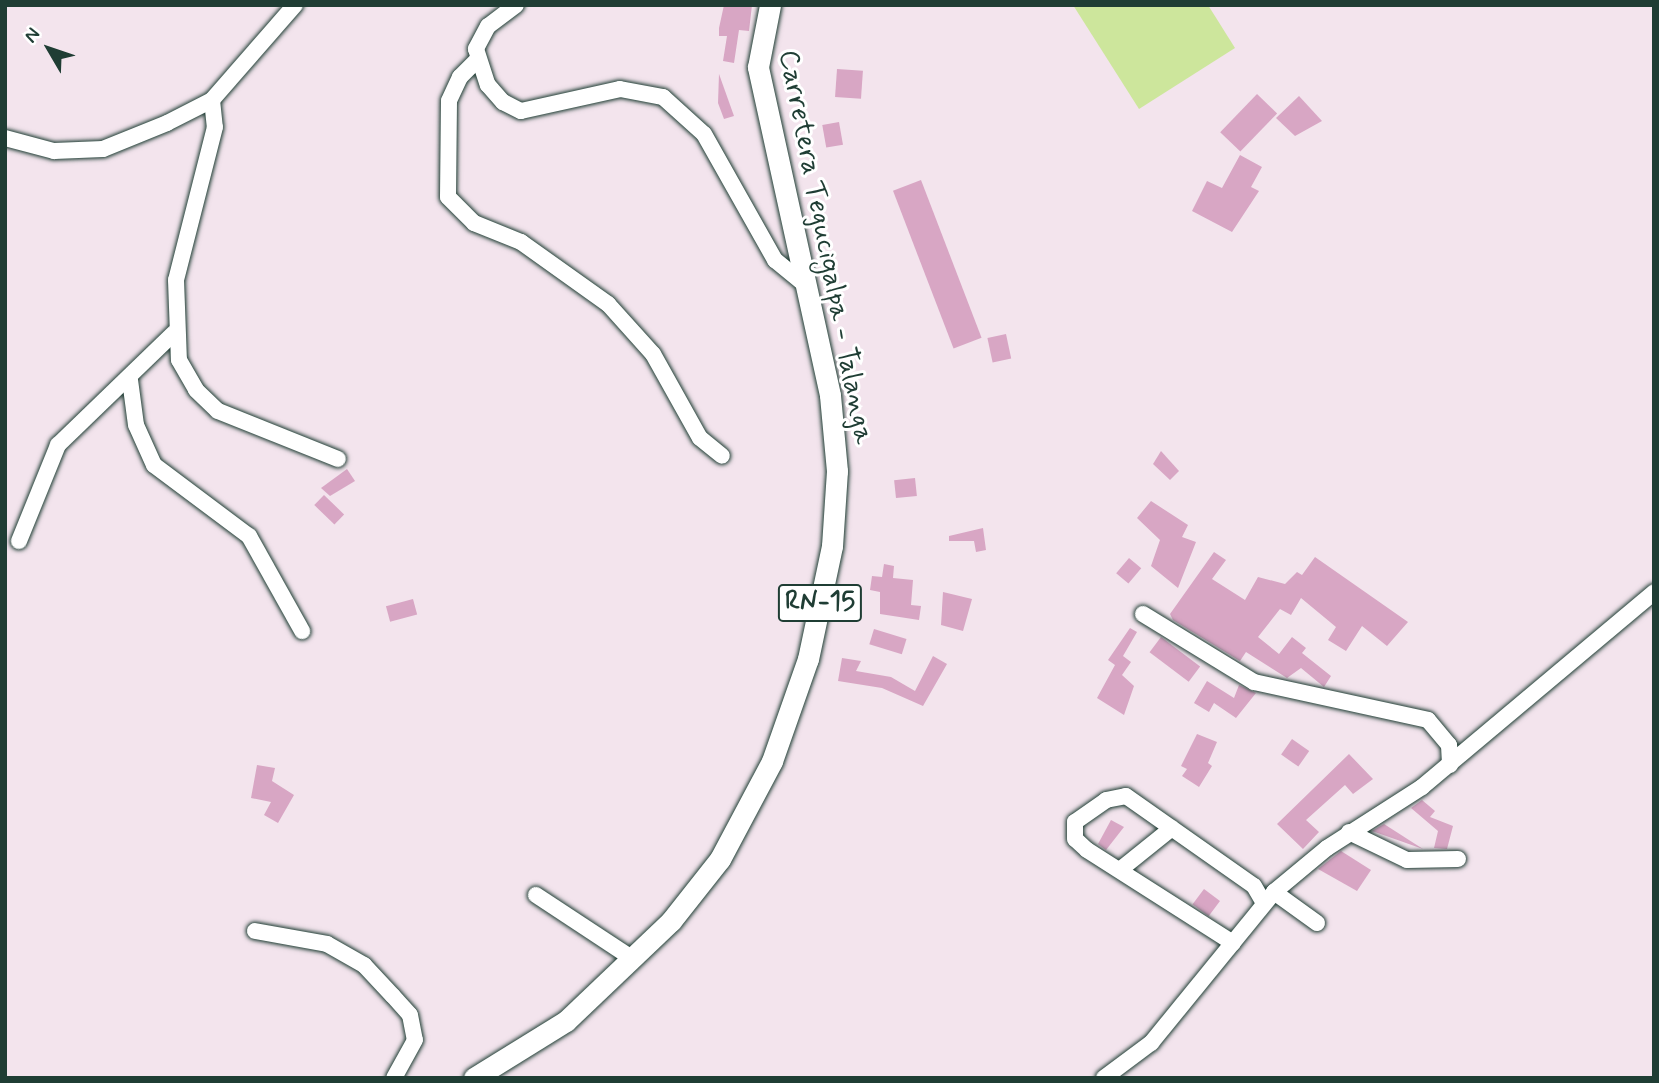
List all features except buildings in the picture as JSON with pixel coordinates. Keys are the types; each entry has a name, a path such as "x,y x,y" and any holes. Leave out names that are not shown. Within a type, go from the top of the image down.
{"main road":[{"name":"Carretera Tegucigalpa - Talanga","path":"474,1078 566,1021 671,921 720,859 772,761 808,659 832,546 836,471 830,395 758,67 770,5"}],"street":[{"path":"5,138 54,151 103,149 212,100 295,5"},
{"path":"516,5 483,32 477,60 460,77 449,101 448,197 474,223 521,242 608,304 653,354 700,438 722,456"},
{"path":"477,60 488,85 521,111 620,89 663,97 704,134 775,260 808,287"},
{"path":"212,100 215,127 176,280 174,333 179,360 196,390 218,411 338,459"},
{"path":"19,541 58,445 130,380 174,333"},
{"path":"130,380 136,425 154,465 249,536 302,631"},
{"path":"1104,1078 1151,1043 1269,898 1349,832 1450,765 1654,592"},
{"path":"1143,614 1254,682 1428,720 1449,745 1450,765"},
{"path":"1233,943 1074,839 1073,827 1087,811 1119,794 1172,828 1269,898 1317,923"},
{"path":"1121,869 1172,828"},
{"path":"1349,832 1407,860 1458,859"},
{"path":"536,895 633,959"},
{"path":"255,932 327,944 364,965 410,1015 415,1040 394,1078"}],"green space":[{"path":"1073,5 1208,5 1235,48 1139,109"}]}
